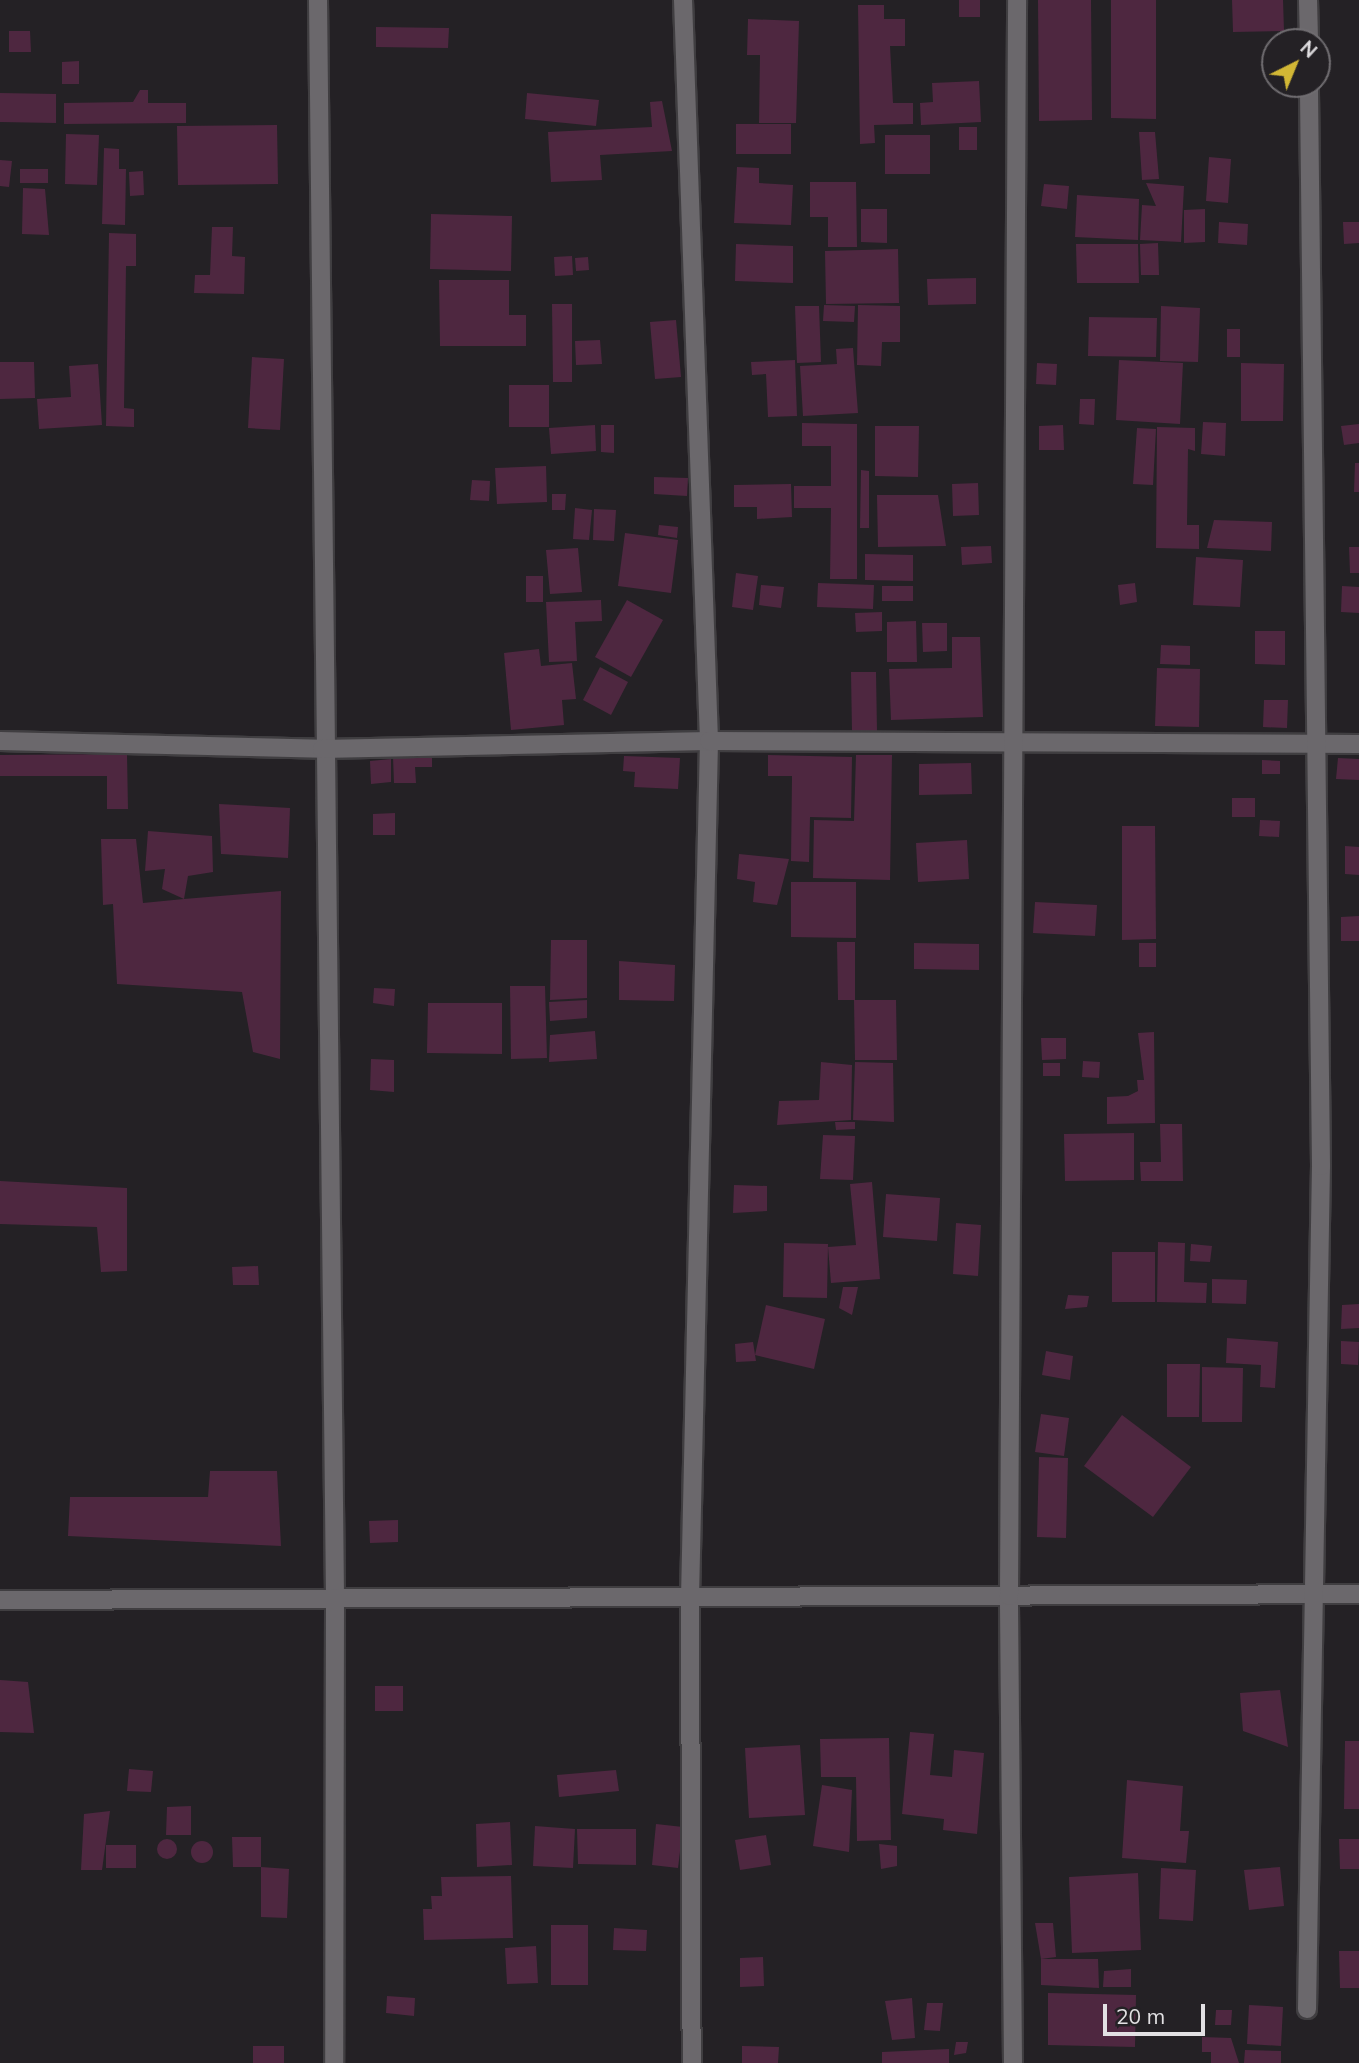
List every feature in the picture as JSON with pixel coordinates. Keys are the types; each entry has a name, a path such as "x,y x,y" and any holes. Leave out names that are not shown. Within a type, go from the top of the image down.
{"street":[{"path":"318,0 322,749 335,1598 334,2063"},
{"path":"682,0 709,741 690,1597 692,2063"},
{"path":"1013,2063 1009,1596 1017,0"},
{"path":"1308,0 1309,28"},
{"path":"1307,2009 1317,1595 1320,746 1309,98"},
{"path":"0,741 322,749 709,741 1320,746 1359,744"},
{"path":"0,1600 1359,1594"}],"building":[{"path":"959,0 980,0 980,17 959,17"},
{"path":"1038,0 1091,0 1092,120 1039,121"},
{"path":"1111,0 1156,0 1156,119 1111,118"},
{"path":"1232,0 1283,0 1284,28 1233,32"},
{"path":"858,5 884,5 884,19 905,19 905,46 890,46 893,103 913,103 913,124 874,125 875,143 860,144"},
{"path":"748,19 799,21 796,123 759,123 760,55 747,55"},
{"path":"376,27 449,28 448,48 376,47"},
{"path":"9,31 30,31 31,52 9,52"},
{"path":"79,61 79,84 62,84 62,62"},
{"path":"979,81 981,122 921,125 920,103 933,102 932,83"},
{"path":"140,90 148,90 148,103 186,103 186,123 64,124 64,103 133,102"},
{"path":"0,93 56,94 56,123 0,122"},
{"path":"527,93 599,100 596,126 525,119"},
{"path":"662,101 672,151 600,155 602,180 551,182 548,132 652,127 650,102"},
{"path":"736,124 791,124 791,154 736,154"},
{"path":"277,125 278,184 178,185 177,126"},
{"path":"959,127 977,127 977,150 959,150"},
{"path":"1139,132 1155,132 1159,179 1142,180"},
{"path":"66,134 99,135 97,185 65,184"},
{"path":"885,135 930,135 930,174 885,174"},
{"path":"104,148 119,149 119,169 126,169 125,225 102,224"},
{"path":"1209,157 1231,159 1228,203 1206,201"},
{"path":"0,160 12,161 9,187 0,186"},
{"path":"737,167 759,168 759,183 793,185 791,225 734,223"},
{"path":"20,169 48,169 48,183 20,183"},
{"path":"143,171 144,195 130,196 129,172"},
{"path":"810,182 856,182 857,247 828,247 828,217 810,217"},
{"path":"1146,183 1184,186 1181,242 1140,240 1142,205 1156,206"},
{"path":"1044,184 1069,186 1067,209 1041,206"},
{"path":"23,188 45,189 49,235 22,234"},
{"path":"1077,195 1139,199 1138,240 1075,237"},
{"path":"861,209 887,209 887,243 861,242"},
{"path":"1205,209 1205,242 1184,243 1184,210"},
{"path":"431,214 512,216 511,271 430,269"},
{"path":"1219,222 1248,224 1247,245 1218,243"},
{"path":"1343,222 1359,222 1359,243 1344,244"},
{"path":"212,227 233,227 232,256 245,257 244,294 194,293 195,275 210,275"},
{"path":"109,233 136,234 136,266 126,266 124,408 134,409 134,427 106,426"},
{"path":"1158,243 1159,275 1141,275 1140,244"},
{"path":"736,244 793,246 793,283 735,281"},
{"path":"1076,244 1138,244 1139,283 1077,283"},
{"path":"898,249 899,303 826,304 825,251"},
{"path":"572,256 573,275 555,276 554,257"},
{"path":"588,257 589,270 576,271 575,258"},
{"path":"976,278 976,304 928,305 927,279"},
{"path":"439,280 509,280 509,315 526,315 526,346 440,346"},
{"path":"552,304 572,304 572,382 553,382"},
{"path":"824,305 855,306 854,322 823,321"},
{"path":"858,305 900,306 900,342 882,342 881,366 857,365"},
{"path":"795,306 819,306 821,362 797,363"},
{"path":"1161,306 1200,308 1198,362 1160,361"},
{"path":"1089,317 1157,318 1156,357 1088,356"},
{"path":"676,320 681,377 655,379 650,322"},
{"path":"1227,329 1240,329 1240,357 1227,357"},
{"path":"600,340 602,364 576,365 575,341"},
{"path":"853,348 858,413 803,416 800,366 837,364 836,349"},
{"path":"252,357 284,359 280,430 248,428"},
{"path":"795,360 797,416 768,417 766,374 752,375 751,362"},
{"path":"1119,360 1183,363 1180,424 1116,420"},
{"path":"0,362 34,362 35,398 0,399"},
{"path":"1037,363 1057,364 1056,385 1036,384"},
{"path":"1241,363 1284,364 1283,421 1241,421"},
{"path":"98,364 102,425 39,429 37,399 71,397 69,366"},
{"path":"509,385 549,385 549,427 509,427"},
{"path":"1080,399 1095,399 1094,425 1079,424"},
{"path":"1203,422 1226,423 1225,456 1201,454"},
{"path":"802,423 857,424 857,579 830,579 831,508 794,508 794,486 831,486 831,446 802,446"},
{"path":"1359,424 1359,443 1344,445 1341,426"},
{"path":"595,425 596,451 551,454 549,428"},
{"path":"601,425 614,425 614,453 601,452"},
{"path":"1063,425 1064,450 1039,450 1039,426"},
{"path":"875,426 919,426 918,477 875,476"},
{"path":"1157,427 1195,428 1195,451 1188,449 1187,525 1199,525 1199,549 1156,548"},
{"path":"1137,428 1156,429 1153,485 1133,484"},
{"path":"1355,463 1359,463 1359,492 1354,492"},
{"path":"546,466 547,502 497,504 495,468"},
{"path":"861,470 869,471 869,528 860,528"},
{"path":"654,477 688,478 687,496 654,494"},
{"path":"472,480 490,481 489,501 470,500"},
{"path":"978,483 979,515 953,516 952,484"},
{"path":"791,484 792,517 757,519 757,507 734,507 734,485"},
{"path":"552,494 566,494 565,510 552,510"},
{"path":"877,495 938,495 946,546 878,547"},
{"path":"575,508 592,510 589,540 573,539"},
{"path":"594,509 616,510 614,541 593,540"},
{"path":"1214,520 1272,522 1271,551 1207,548"},
{"path":"659,525 678,527 677,538 658,535"},
{"path":"625,533 678,540 671,593 618,586"},
{"path":"991,546 992,563 962,565 961,547"},
{"path":"1349,547 1359,547 1359,573 1350,573"},
{"path":"578,548 582,592 550,594 546,550"},
{"path":"865,554 913,555 913,581 865,580"},
{"path":"1196,557 1243,560 1240,607 1193,605"},
{"path":"736,573 758,576 753,610 732,607"},
{"path":"526,576 543,576 543,602 526,602"},
{"path":"818,583 874,585 873,609 817,607"},
{"path":"1135,583 1137,602 1120,605 1118,585"},
{"path":"761,585 784,587 781,608 759,605"},
{"path":"882,586 913,586 913,601 882,601"},
{"path":"1342,586 1359,587 1359,613 1341,612"},
{"path":"601,600 602,621 575,622 577,661 549,662 546,602"},
{"path":"627,600 663,620 631,677 595,657"},
{"path":"882,612 882,631 856,632 855,613"},
{"path":"916,621 917,662 887,662 887,622"},
{"path":"922,623 947,623 947,651 923,652"},
{"path":"1255,631 1285,631 1285,665 1255,664"},
{"path":"952,637 980,637 983,717 891,720 889,669 952,668"},
{"path":"1161,645 1190,646 1190,665 1160,664"},
{"path":"539,649 541,666 572,663 576,699 562,700 564,725 511,730 504,653"},
{"path":"600,667 628,682 611,715 583,700"},
{"path":"1157,668 1200,669 1199,727 1155,726"},
{"path":"851,672 876,672 877,732 852,732"},
{"path":"1264,700 1288,700 1287,728 1263,727"},
{"path":"127,754 128,809 107,809 107,776 0,776 0,755"},
{"path":"768,755 852,757 851,818 810,817 809,862 791,861 792,776 768,776"},
{"path":"856,755 892,755 890,880 813,878 814,820 854,821"},
{"path":"432,756 432,767 415,767 416,783 394,783 393,757"},
{"path":"624,756 680,758 678,789 634,787 635,772 623,771"},
{"path":"1338,758 1359,759 1359,780 1336,779"},
{"path":"391,759 391,782 371,784 370,761"},
{"path":"1262,760 1280,761 1280,774 1262,774"},
{"path":"971,763 972,794 919,795 919,764"},
{"path":"1232,798 1255,798 1255,817 1232,817"},
{"path":"219,804 290,808 288,858 221,854"},
{"path":"395,813 395,835 373,835 373,814"},
{"path":"1260,820 1280,821 1279,837 1259,836"},
{"path":"1122,826 1155,826 1156,939 1122,940"},
{"path":"148,831 212,836 213,872 188,876 184,899 162,889 165,869 145,871"},
{"path":"101,839 136,839 143,903 281,891 280,1059 253,1052 242,992 117,984 113,904 103,905"},
{"path":"967,840 969,879 918,882 916,843"},
{"path":"1345,846 1359,847 1359,875 1345,874"},
{"path":"739,854 789,859 777,905 753,902 755,882 737,879"},
{"path":"791,882 856,882 856,938 791,937"},
{"path":"1035,902 1097,905 1095,936 1033,933"},
{"path":"1359,916 1359,941 1341,941 1341,917"},
{"path":"551,940 587,940 587,998 550,1000"},
{"path":"837,942 855,942 855,1000 838,1000"},
{"path":"914,943 979,944 979,970 914,969"},
{"path":"1139,943 1156,943 1156,967 1139,967"},
{"path":"619,961 675,965 674,1001 619,1000"},
{"path":"510,986 545,986 547,1058 511,1059"},
{"path":"374,988 395,989 394,1006 373,1003"},
{"path":"587,1000 587,1018 550,1021 549,1002"},
{"path":"854,1000 896,1000 897,1060 855,1060"},
{"path":"428,1003 502,1003 502,1054 427,1053"},
{"path":"595,1031 597,1059 549,1062 550,1035"},
{"path":"1154,1032 1155,1123 1107,1124 1107,1097 1128,1096 1138,1091 1137,1080 1144,1080 1138,1033"},
{"path":"1041,1038 1066,1038 1066,1059 1042,1060"},
{"path":"371,1059 394,1060 394,1092 370,1090"},
{"path":"1083,1061 1100,1062 1099,1078 1082,1077"},
{"path":"821,1062 852,1065 851,1120 777,1125 779,1101 819,1100"},
{"path":"855,1062 893,1063 894,1122 853,1120"},
{"path":"1043,1063 1060,1063 1060,1076 1043,1076"},
{"path":"835,1122 855,1122 855,1129 836,1130"},
{"path":"1160,1124 1182,1124 1183,1181 1141,1181 1140,1162 1161,1162"},
{"path":"1134,1133 1134,1180 1065,1181 1064,1134"},
{"path":"823,1135 855,1136 853,1180 820,1179"},
{"path":"0,1181 127,1188 127,1271 101,1272 97,1227 0,1224"},
{"path":"872,1182 880,1279 831,1283 828,1247 856,1245 850,1184"},
{"path":"734,1185 767,1186 767,1211 733,1213"},
{"path":"886,1194 940,1198 937,1241 883,1237"},
{"path":"956,1223 981,1225 978,1276 953,1274"},
{"path":"1158,1242 1185,1243 1184,1282 1207,1283 1206,1303 1157,1302"},
{"path":"784,1243 828,1244 827,1298 783,1297"},
{"path":"1191,1244 1212,1246 1210,1262 1190,1261"},
{"path":"1112,1252 1155,1252 1155,1302 1112,1302"},
{"path":"258,1266 259,1285 233,1285 232,1267"},
{"path":"1212,1279 1247,1280 1246,1304 1212,1303"},
{"path":"843,1287 858,1287 852,1315 839,1308"},
{"path":"1068,1295 1089,1296 1087,1307 1065,1309"},
{"path":"1359,1304 1359,1328 1341,1329 1342,1305"},
{"path":"766,1305 825,1319 814,1369 755,1355"},
{"path":"1227,1338 1278,1342 1275,1388 1260,1387 1261,1365 1226,1363"},
{"path":"1341,1341 1359,1342 1358,1365 1341,1364"},
{"path":"753,1342 756,1361 736,1362 735,1344"},
{"path":"1046,1351 1073,1356 1070,1380 1042,1375"},
{"path":"1167,1364 1200,1364 1199,1417 1167,1417"},
{"path":"1202,1367 1243,1368 1242,1422 1202,1422"},
{"path":"1041,1414 1069,1418 1064,1456 1035,1452"},
{"path":"1122,1415 1191,1467 1153,1517 1084,1466"},
{"path":"1039,1457 1068,1458 1066,1538 1037,1537"},
{"path":"210,1471 277,1471 281,1546 68,1536 70,1497 208,1497"},
{"path":"398,1520 398,1542 370,1543 369,1521"},
{"path":"0,1680 28,1682 34,1733 0,1732"},
{"path":"375,1686 403,1686 403,1711 375,1711"},
{"path":"1280,1690 1288,1747 1243,1731 1240,1693"},
{"path":"910,1732 934,1734 930,1775 952,1777 954,1750 984,1753 977,1834 943,1830 944,1819 902,1814"},
{"path":"889,1738 891,1840 857,1841 856,1777 821,1777 820,1739"},
{"path":"1345,1741 1359,1741 1359,1809 1344,1809"},
{"path":"800,1745 805,1815 749,1818 745,1748"},
{"path":"129,1769 153,1771 151,1792 127,1791"},
{"path":"616,1770 619,1791 559,1797 557,1775"},
{"path":"1127,1780 1183,1786 1180,1831 1189,1831 1186,1863 1122,1858"},
{"path":"822,1785 852,1790 849,1852 813,1846"},
{"path":"191,1806 191,1835 166,1835 167,1807"},
{"path":"110,1811 102,1870 81,1870 84,1814"},
{"path":"510,1822 512,1865 477,1867 476,1824"},
{"path":"656,1824 683,1827 678,1868 652,1865"},
{"path":"535,1826 575,1829 573,1868 533,1866"},
{"path":"577,1829 636,1829 636,1865 578,1864"},
{"path":"766,1835 771,1865 740,1870 735,1840"},
{"path":"232,1837 261,1837 261,1867 233,1867"},
{"path":"163,1839 171,1839 177,1849 171,1859 163,1859 157,1853 157,1845"},
{"path":"1339,1839 1359,1839 1359,1869 1340,1869"},
{"path":"198,1841 206,1841 213,1848 213,1856 206,1863 198,1863 191,1856 191,1848"},
{"path":"879,1844 897,1846 897,1866 881,1869"},
{"path":"106,1845 136,1845 136,1868 106,1868"},
{"path":"261,1867 289,1869 287,1918 261,1917"},
{"path":"1280,1867 1284,1906 1249,1910 1244,1870"},
{"path":"1161,1868 1196,1870 1193,1921 1159,1919"},
{"path":"1138,1873 1141,1950 1072,1953 1069,1877"},
{"path":"511,1876 513,1938 424,1940 423,1909 432,1909 431,1896 442,1896 441,1877"},
{"path":"1035,1923 1053,1923 1056,1957 1041,1959"},
{"path":"551,1925 588,1925 588,1985 551,1985"},
{"path":"614,1928 647,1930 646,1951 613,1950"},
{"path":"536,1946 538,1983 507,1984 505,1948"},
{"path":"1339,1951 1359,1951 1359,1988 1340,1988"},
{"path":"763,1957 764,1986 740,1987 740,1958"},
{"path":"1041,1959 1098,1959 1099,1988 1041,1985"},
{"path":"1131,1969 1131,1987 1103,1987 1104,1971"},
{"path":"1048,1993 1136,1995 1135,2047 1048,2045"},
{"path":"387,1996 415,1998 414,2016 386,2013"},
{"path":"912,1998 915,2038 892,2040 885,2001"},
{"path":"927,2003 943,2003 940,2031 924,2030"},
{"path":"1249,2005 1283,2007 1281,2046 1247,2044"},
{"path":"1216,2010 1232,2010 1231,2025 1215,2025"},
{"path":"1202,2037 1231,2038 1239,2063 1211,2063 1211,2052 1202,2052"},
{"path":"956,2042 968,2042 966,2053 954,2055"},
{"path":"253,2046 284,2046 284,2063 253,2063"},
{"path":"742,2046 779,2047 778,2063 742,2063"},
{"path":"949,2049 949,2063 882,2063 882,2052"},
{"path":"1245,2050 1281,2051 1281,2063 1244,2063"}]}
